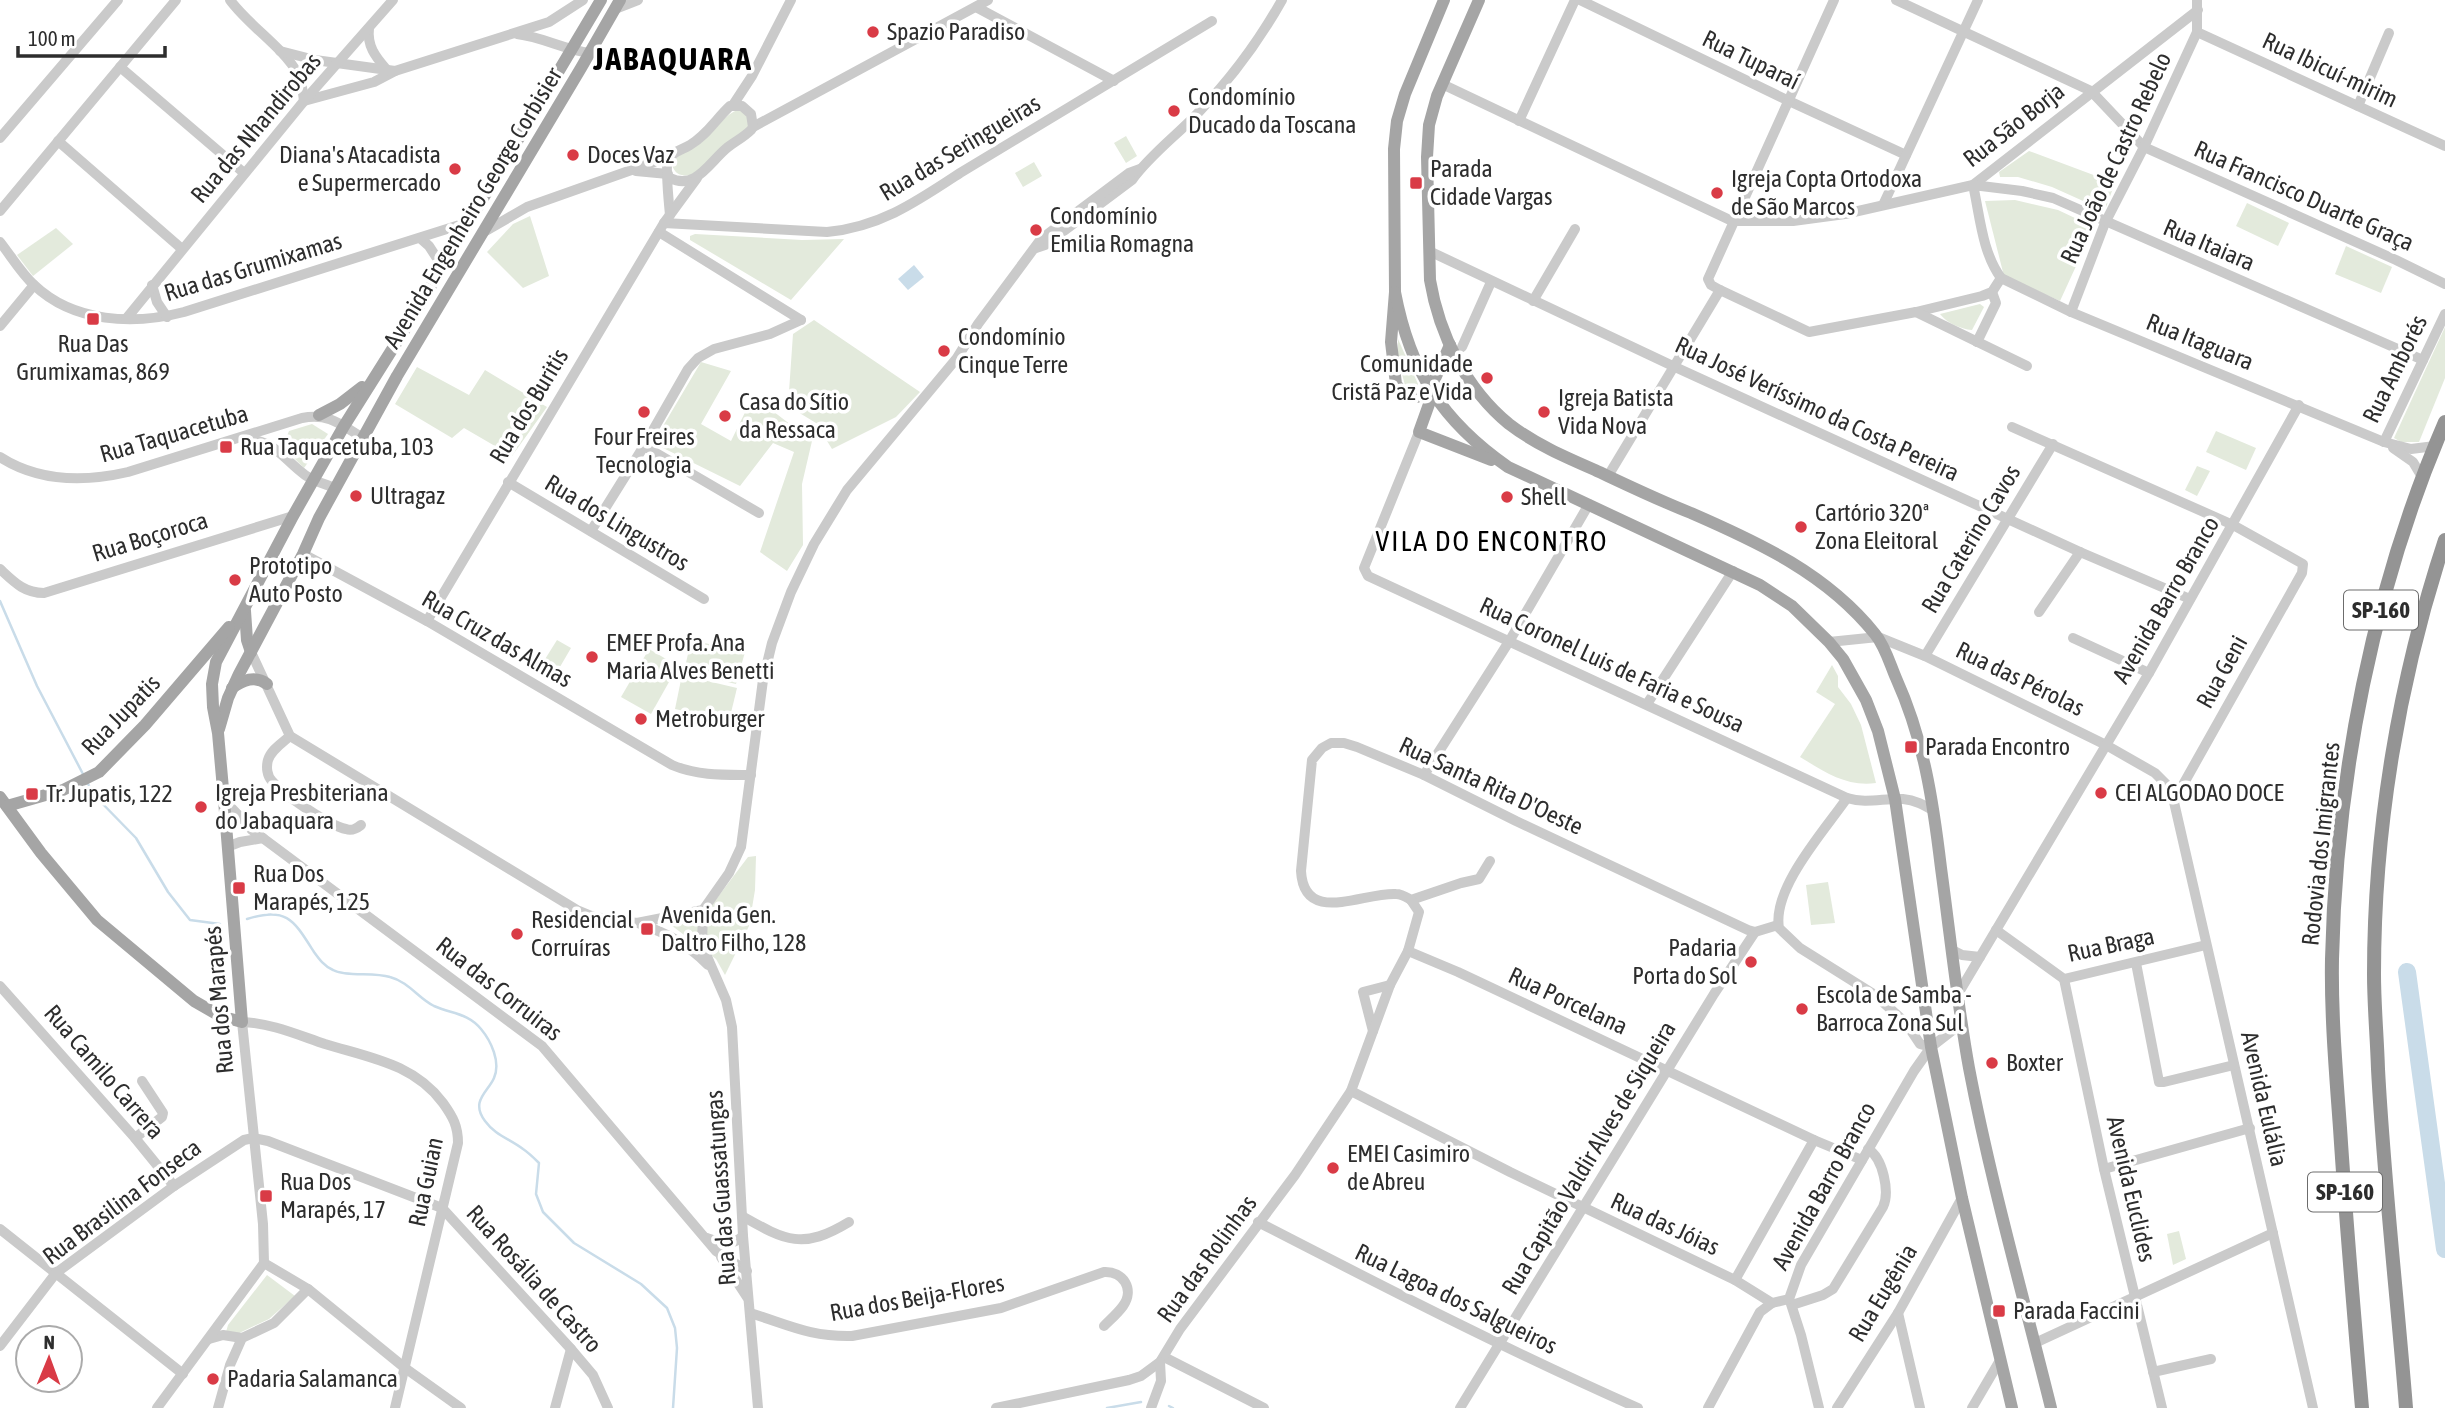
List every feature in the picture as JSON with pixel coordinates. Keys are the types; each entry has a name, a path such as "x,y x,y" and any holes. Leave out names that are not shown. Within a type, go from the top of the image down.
{"highway":[{"name":"Rodovia dos Imigrantes","path":"2362,1408 2336,1070 2332,961 2335,884 2343,805 2358,716 2384,595 2421,477 2445,422"},
{"name":"SP-160","path":"2406,1408 2381,1127 2374,990 2375,921 2395,735 2427,595 2445,540"}],"main road":[{"name":"Avenida Engenheiro George Corbisier","path":"218,733 213,708 213,674 216,662 344,426 601,0"},
{"path":"1431,391 1410,398 1400,391 1396,384 1391,342 1395,292 1394,149 1397,121 1405,94 1444,0"},
{"path":"1479,0 1442,84 1429,125 1429,251 1433,296 1456,346 1461,368 1480,395 1507,422 1554,451 1738,532 1785,557 1840,597 1878,637 1902,692 1927,765 1962,1023 1983,1132 2051,1408"},
{"name":"Avenida Engenheiro George Corbisier","path":"218,733 232,689 335,488 617,5"},
{"path":"1395,292 1406,343 1431,391 1466,434 1508,467"},
{"path":"1456,346 1431,391 1419,432 1508,467 1760,585 1792,606 1829,642 1856,680 1878,731 1895,799 1931,1047 1962,1198 2011,1408"},
{"path":"319,415 355,394 377,371"},
{"path":"245,608 245,625 251,652"},
{"name":"Rua Jupatis","path":"2,805 75,784 99,772 145,725 245,608"},
{"path":"232,689 253,679 267,684"},
{"name":"Rua dos Marapés","path":"218,733 242,1022"},
{"path":"2,805 97,920 194,1001 220,1016 242,1022"}],"street":[{"path":"0,138 118,0"},
{"path":"0,211 176,0"},
{"path":"229,0 248,22 280,51 298,74 304,101 374,82 391,70 549,22 583,0"},
{"name":"Rua das Nhandirobas","path":"126,319 304,101 393,0"},
{"path":"617,5 638,0"},
{"path":"483,233 527,207 674,153 703,135 738,105 791,0"},
{"path":"738,105 751,114 753,127 988,0"},
{"path":"712,970 702,945 703,910 729,873 741,847 763,680 772,643 790,592 814,544 847,490 934,389 988,309 1036,248 1045,245 1129,173 1140,169 1198,113 1230,78 1282,0"},
{"path":"1519,121 1578,0"},
{"name":"Rua Tuparaí","path":"1578,0 1906,155"},
{"path":"1834,0 1707,279 1720,290 1809,332 1916,312 1992,292 2001,278 1994,269 1987,249 1973,185"},
{"path":"1896,0 2091,91 2144,147"},
{"path":"1883,205 1978,0"},
{"path":"2197,27 2198,5"},
{"name":"Rua São Borja","path":"1442,84 1732,221 1793,221 1845,215 1973,185 2198,5"},
{"path":"976,7 1114,81"},
{"name":"Rua das Seringueiras","path":"665,223 827,232 850,230 874,223 906,208 1212,21"},
{"path":"547,39 549,22"},
{"name":"Rua Ibicuí-mirim","path":"2197,27 2445,146"},
{"name":"Rua João de Castro Rebelo","path":"2071,312 2105,223 2144,147 2197,27"},
{"path":"369,28 369,44 373,54 391,70"},
{"path":"2358,106 2389,33"},
{"path":"513,34 547,39 570,50 590,53"},
{"path":"280,51 302,58 391,70"},
{"path":"120,67 244,173"},
{"name":"Rua dos Buritis","path":"427,621 665,223 697,178 753,127"},
{"path":"58,141 182,249"},
{"name":"Rua Francisco Duarte Graça","path":"2144,147 2445,284"},
{"path":"591,531 688,369 698,358 714,349 770,334 801,320 665,223 667,163 674,153"},
{"path":"629,171 668,176 676,181 697,178"},
{"name":"Rua Itaiara","path":"1973,185 2053,198 2423,360"},
{"path":"505,196 513,205 527,207"},
{"name":"Rua das Grumixamas","path":"0,242 34,285 64,306 80,314 126,319 167,317 469,222"},
{"path":"1533,301 1575,229"},
{"path":"420,238 429,246 442,266"},
{"name":"Rua José Veríssimo da Costa Pereira","path":"1429,251 1675,367 2080,552 2190,599"},
{"name":"Rua Itaguara","path":"2001,278 2071,312 2384,442 2411,449 2435,446"},
{"path":"1456,346 1491,282"},
{"path":"0,326 34,285"},
{"path":"152,285 157,302 167,317"},
{"path":"1608,476 1720,290"},
{"path":"1977,342 1996,303 1992,292"},
{"path":"1916,312 2027,366"},
{"name":"Rua Amborés","path":"2384,442 2445,314"},
{"name":"Avenida Barro Branco","path":"1958,994 2149,673 2299,405"},
{"path":"319,415 363,438"},
{"name":"Rua Taquacetuba","path":"0,457 18,468 39,474 99,478 128,472 319,415"},
{"path":"277,449 279,435 287,423"},
{"path":"2012,427 2233,525"},
{"name":"Rua Coronel Luis de Faria e Sousa","path":"1419,432 1364,568 1368,576 1847,798"},
{"path":"233,439 252,439 277,449 305,475 335,488"},
{"name":"Rua Itaguara","path":"2384,442 2413,462 2421,477"},
{"name":"Rua Caterino Cavos","path":"1925,656 2053,444"},
{"path":"644,446 759,513"},
{"name":"Rua dos Lingustros","path":"508,482 704,599"},
{"path":"1424,775 1510,640 1589,504"},
{"name":"Rua Boçoroca","path":"0,569 19,587 34,593 44,593 293,516"},
{"name":"Rua Geni","path":"2175,799 2302,573 2303,564 2233,525"},
{"path":"2039,612 2080,552"},
{"name":"Rua Cruz das Almas","path":"303,554 427,621 672,765 713,776 751,775"},
{"path":"1647,704 1733,571"},
{"name":"Rua das Pérolas","path":"1829,642 1878,637 1925,656 2106,745 2165,780 2175,799"},
{"path":"2073,638 2149,673"},
{"path":"251,652 290,736 577,910 594,917 637,923 677,938 712,970"},
{"path":"290,736 269,757 267,768 272,781 306,808 334,825 348,830 354,830 361,825"},
{"name":"Rua Santa Rita D'Oeste","path":"1411,900 1399,894 1322,903 1307,894 1301,871 1309,774 1315,755 1331,743 1344,743 1424,775 1539,832 1755,932"},
{"path":"1934,811 1916,801 1863,801 1847,798 1790,879 1780,901 1778,925 1783,934 1800,948 1875,995 1906,1023 1920,1044 1931,1047 1962,1023"},
{"name":"Avenida Eulália","path":"2175,799 2313,1408"},
{"name":"Rua das Corruiras","path":"224,800 252,830 542,1046 716,1251 747,1270"},
{"path":"227,847 263,838"},
{"path":"1411,900 1479,879 1490,861"},
{"name":"Rua das Rolinhas","path":"996,1408 1129,1380 1141,1376 1162,1359 1180,1329 1295,1175 1351,1091 1390,985 1408,951 1419,912 1411,900"},
{"path":"637,923 703,910"},
{"path":"1755,932 1778,925"},
{"name":"Rua Braga","path":"1996,930 2064,979 2206,945"},
{"name":"Rua Capitão Valdir Alves de Siqueira","path":"1460,1408 1667,1070 1755,932"},
{"path":"1952,950 1971,957 1980,957"},
{"name":"Rua Porcelana","path":"1408,951 1862,1160"},
{"path":"2136,963 2159,1082 2234,1065"},
{"name":"Rua das Guassatungas","path":"712,970 726,1000 732,1027 743,1236 758,1408"},
{"name":"Avenida Euclides","path":"2064,979 2104,1169 2162,1408"},
{"path":"1374,1033 1363,992 1390,985"},
{"name":"Rua Camilo Carrera","path":"0,986 174,1186"},
{"name":"Rua dos Marapés","path":"242,1022 263,1224 264,1263"},
{"name":"Rua Guian","path":"242,1022 269,1026 389,1063 413,1074 432,1088 454,1117 458,1129 458,1143 395,1408"},
{"name":"Avenida Barro Branco","path":"1708,1408 1760,1312 1772,1303 1791,1302 1801,1265 1931,1047"},
{"path":"135,1138 162,1117 163,1112 142,1081"},
{"name":"Rua das Jóias","path":"1351,1091 1582,1208 1735,1280 1772,1303"},
{"path":"2104,1169 2250,1128"},
{"name":"Rua Brasilina Fonseca","path":"0,1346 56,1273 174,1186 244,1140 253,1138"},
{"name":"Rua Rosália de Castro","path":"253,1138 268,1141 442,1208 593,1375 608,1408"},
{"path":"1735,1280 1814,1140"},
{"path":"1819,1408 1791,1302 1823,1295 1833,1289 1883,1207 1886,1188 1876,1155 1868,1149"},
{"name":"Rua Eugênia","path":"1837,1408 1898,1313 1962,1198"},
{"path":"742,1216 772,1233 792,1239 813,1239 828,1235 849,1222"},
{"name":"Rua Lagoa dos Salgueiros","path":"1258,1222 1429,1311 1638,1408"},
{"path":"0,1229 183,1374"},
{"path":"2035,1343 2273,1233"},
{"path":"706,1238 724,1244 736,1243 743,1236"},
{"path":"716,1251 749,1300"},
{"path":"157,1408 264,1263 308,1289 405,1368 461,1408"},
{"name":"Rua dos Beija-Flores","path":"750,1313 806,1333 827,1337 852,1336 1001,1308 1104,1272 1119,1274 1125,1281 1127,1298 1124,1305 1104,1326"},
{"path":"209,1339 223,1335 242,1338 274,1323 308,1289"},
{"path":"1898,1313 1920,1408"},
{"path":"218,1408 230,1365 242,1338"},
{"path":"555,1408 571,1349"},
{"path":"1151,1408 1161,1381 1162,1359 1264,1408"},
{"path":"2153,1372 2211,1359"},
{"path":"1972,1408 1999,1362"}],"shaded area":[{"path":"739,110 748,115 748,128 720,149 695,175 678,174 672,165 677,157 702,142 724,119"},
{"path":"1126,136 1137,156 1126,163 1114,143"},
{"path":"2029,151 2115,183 2106,207 2101,209 2052,187 2018,177 2000,177 1999,172"},
{"path":"1034,162 1042,176 1023,187 1015,173"},
{"path":"2015,200 2058,210 2094,227 2060,301 2004,276 1985,201"},
{"path":"2247,203 2289,223 2278,246 2236,226"},
{"path":"530,216 549,276 523,288 487,252 513,224"},
{"path":"56,228 73,244 33,276 17,255"},
{"path":"695,234 802,240 844,239 791,300 690,240 690,236"},
{"path":"2346,246 2392,267 2381,293 2335,274"},
{"path":"1980,304 1984,307 1972,330 1954,325 1940,314"},
{"path":"814,320 920,392 896,417 832,449 816,423 788,406 793,334"},
{"path":"2445,327 2445,378 2419,442 2401,442 2394,438"},
{"path":"1398,339 1418,384 1416,389 1411,391 1406,389 1398,359"},
{"path":"701,362 731,371 701,424 731,441 753,396 812,441 802,484 803,545 787,571 760,552 794,452 773,443 740,486 653,443"},
{"path":"417,367 469,395 485,370 547,407 512,456 464,428 452,438 395,404"},
{"path":"312,424 328,434 304,468 285,449 285,441 289,431"},
{"path":"2216,431 2256,448 2246,470 2206,452"},
{"path":"2197,466 2210,471 2197,496 2185,490"},
{"path":"557,640 571,648 557,672 542,664"},
{"path":"691,640 745,652 736,684 684,672"},
{"path":"649,649 678,666 651,714 621,697"},
{"path":"1832,665 1838,676 1838,687 1851,704 1861,725 1876,783 1845,780 1800,757 1835,704 1816,692"},
{"path":"682,675 737,688 729,721 675,709"},
{"path":"756,856 755,890 749,926 725,975 716,959 667,922 708,910 748,857"},
{"path":"1828,882 1835,923 1811,925 1806,885"},
{"path":"2179,1231 2186,1259 2173,1265 2167,1234"},
{"path":"267,1275 295,1296 269,1319 235,1335 226,1332 228,1325"}],"water":[{"path":"914,265 924,277 908,290 898,279"}],"waterway":[{"path":"0,601 37,686 84,776"},
{"path":"87,782 94,795 136,838 168,892 190,920 220,924"},
{"path":"247,919 280,915 294,924 320,960 330,968 338,972 397,979 428,1003 465,1017 481,1029 496,1059 494,1078 480,1102 481,1114 493,1130 539,1163 536,1194 543,1212 574,1243 641,1284 667,1308 675,1328 677,1348 673,1408"},
{"path":"2407,972 2445,1249"},
{"path":"1107,1408 1141,1402"},
{"path":"1169,1406 1173,1408"}],"place":[{"name":"Spazio Paradiso","path":"873,32"},
{"name":"Condomínio Ducado da Toscana","path":"1174,111"},
{"name":"Doces Vaz","path":"573,155"},
{"name":"Diana's Atacadista e Supermercado","path":"455,169"},
{"name":"Parada Cidade Vargas","path":"1416,183"},
{"name":"Igreja Copta Ortodoxa de São Marcos","path":"1717,193"},
{"name":"Condomínio Emilia Romagna","path":"1036,230"},
{"name":"Rua Das Grumixamas, 869","path":"93,319"},
{"name":"Condomínio Cinque Terre","path":"944,351"},
{"name":"Comunidade Cristã Paz e Vida","path":"1487,378"},
{"name":"Four Freires Tecnologia","path":"644,412"},
{"name":"Igreja Batista Vida Nova","path":"1544,412"},
{"name":"Casa do Sítio da Ressaca","path":"725,416"},
{"name":"Rua Taquacetuba, 103","path":"226,447"},
{"name":"Ultragaz","path":"356,496"},
{"name":"Shell","path":"1507,497"},
{"name":"Cartório 320ª Zona Eleitoral","path":"1801,527"},
{"name":"Prototipo Auto Posto","path":"235,580"},
{"name":"EMEF Profa. Ana Maria Alves Benetti","path":"592,657"},
{"name":"Metroburger","path":"641,719"},
{"name":"Parada Encontro","path":"1911,747"},
{"name":"CEI ALGODAO DOCE","path":"2101,793"},
{"name":"Tr. Jupatis, 122","path":"32,794"},
{"name":"Igreja Presbiteriana do Jabaquara","path":"201,807"},
{"name":"Rua Dos Marapés, 125","path":"239,888"},
{"name":"Avenida Gen. Daltro Filho, 128","path":"647,929"},
{"name":"Residencial Corruíras","path":"517,934"},
{"name":"Padaria Porta do Sol","path":"1751,962"},
{"name":"Escola de Samba - Barroca Zona Sul","path":"1802,1009"},
{"name":"Boxter","path":"1992,1063"},
{"name":"EMEI Casimiro de Abreu","path":"1333,1168"},
{"name":"Rua Dos Marapés, 17","path":"266,1196"},
{"name":"Parada Faccini","path":"1999,1311"},
{"name":"Padaria Salamanca","path":"213,1379"}],"district":[{"name":"JABAQUARA","path":"673,59"},
{"name":"VILA DO ENCONTRO","path":"1492,541"}]}
